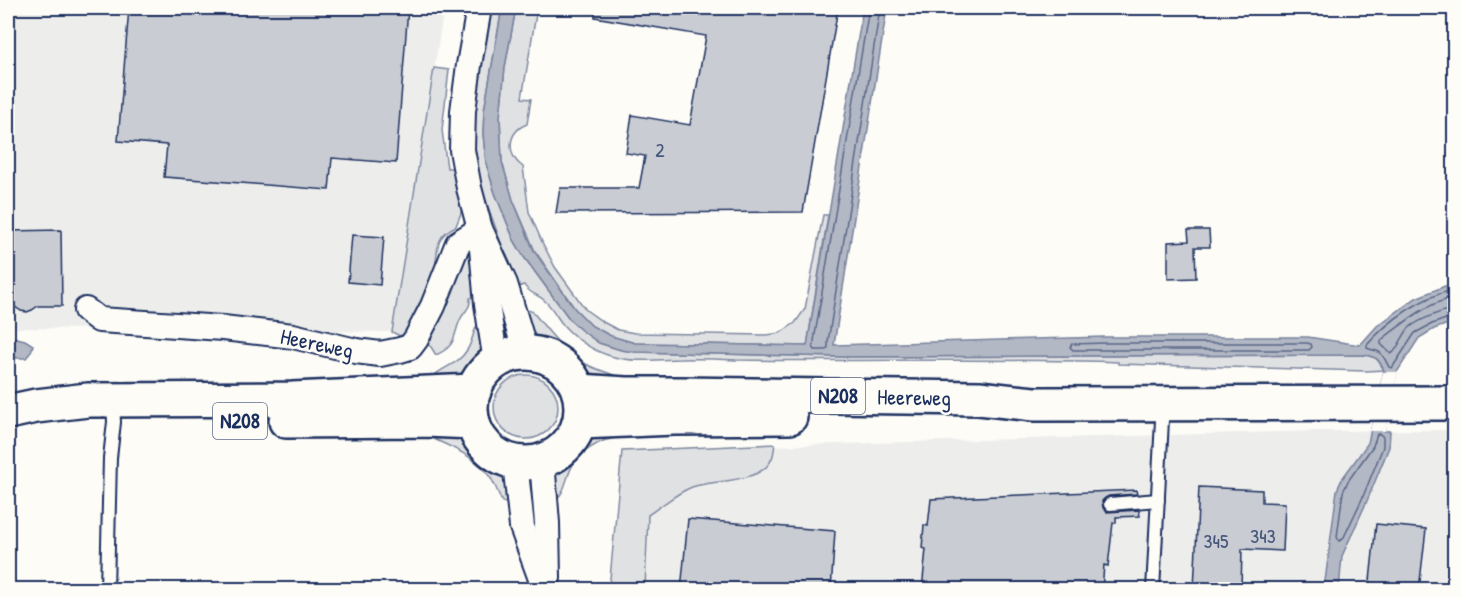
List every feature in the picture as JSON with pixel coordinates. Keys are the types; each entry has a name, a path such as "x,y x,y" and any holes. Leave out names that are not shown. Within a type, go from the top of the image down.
{"main road":[{"path":"537,355 548,358 567,371 574,381 579,406 577,431 566,447 551,458 528,462 503,458 484,443 478,433 474,406 483,375 511,358 537,355"},
{"name":"Heereweg","path":"579,406 674,418 978,414 1034,404 1455,403"},
{"name":"N208","path":"8,414 44,424 113,411 426,420 474,406"}],"street":[{"path":"479,8 463,111 462,150 480,229 505,284 511,358"},
{"name":"Heereweg","path":"86,310 99,320 223,328 293,336 356,351 380,354 400,350 410,347 416,339 433,306 458,243 480,229"},
{"path":"528,462 522,527 547,590"}],"lane":[{"path":"1153,590 1162,420 1166,404"},
{"path":"107,590 113,411"},
{"path":"1110,504 1158,500"}],"shaded area":[{"path":"8,8 444,8 392,332 8,328"},
{"path":"491,8 502,8 484,111 483,134 486,163 495,193 514,240 524,257 571,321 599,343 635,352 840,357 1365,355 1377,360 1384,370 1070,361 639,360 622,359 600,352 569,331 542,299 524,285 517,287 483,193 474,152 475,110"},
{"path":"516,8 537,8 522,98 531,99 527,124 520,128 512,138 512,150 517,162 523,167 529,212 543,244 555,267 586,310 618,330 635,333 767,335 780,333 795,323 805,309 823,215 828,215 807,346 635,343 611,336 592,326 575,309 535,251 513,200 502,162 500,117 505,67"},
{"path":"434,68 449,70 442,130 447,168 454,168 462,205 461,213 456,226 448,230 440,241 434,275 414,325 400,336 392,332"},
{"path":"469,251 478,296 470,298 451,345 436,355 424,342 464,256"},
{"path":"525,310 532,311 559,343 582,362 619,377 593,380 579,371 565,357 535,338"},
{"path":"479,322 481,348 478,360 473,366 458,379 432,377 463,355 469,347"},
{"path":"526,375 544,381 552,389 558,407 552,425 544,433 526,439 508,433 500,425 494,407 500,389 508,381"},
{"path":"1454,430 1454,589 642,590 652,449 1314,431"},
{"path":"454,431 499,467 509,486 509,504 502,502 492,480 480,466 466,455 432,436"},
{"path":"589,434 619,435 588,449 574,463 561,494 554,500 555,478 560,468"},
{"path":"775,444 772,458 759,472 737,479 692,487 648,515 645,589 609,589 622,451"}],"water":[{"path":"502,8 516,8 505,67 500,117 502,162 513,200 534,251 575,309 592,326 611,336 635,343 807,346 863,8 887,8 834,345 1105,337 1308,337 1360,345 1377,326 1416,298 1454,284 1454,322 1434,329 1419,338 1397,372 1384,431 1390,431 1389,447 1342,556 1339,589 1324,589 1337,490 1342,479 1368,443 1384,370 1379,361 1373,357 1365,355 840,357 635,352 599,343 571,321 524,257 514,240 495,193 486,163 483,134 484,111"},
{"path":"8,336 25,340 33,345 26,358 8,358"}],"pier":[{"path":"1383,372 1398,372 1385,431 1370,431"}],"building":[{"path":"129,8 408,8 396,163 332,158 329,190 164,177 167,145 118,141"},
{"path":"595,8 838,8 803,212 556,213 560,188 639,188 645,156 626,153 632,115 690,125 706,36 595,17"},
{"path":"61,230 62,306 38,306 27,312 8,307 8,231"},
{"path":"1188,230 1209,230 1210,247 1195,247 1196,278 1168,279 1168,242 1189,241"},
{"path":"352,235 384,237 380,285 348,282"},
{"path":"1199,487 1262,490 1262,502 1285,503 1283,551 1242,549 1241,590 1194,588"},
{"path":"1136,490 1137,494 1109,496 1102,501 1103,508 1107,512 1139,510 1140,516 1116,517 1116,523 1113,523 1108,566 1104,565 1102,590 922,590 926,549 922,548 924,525 928,526 931,499"},
{"path":"688,519 835,531 831,590 681,590"},
{"path":"1376,524 1426,529 1419,590 1369,590"}]}
